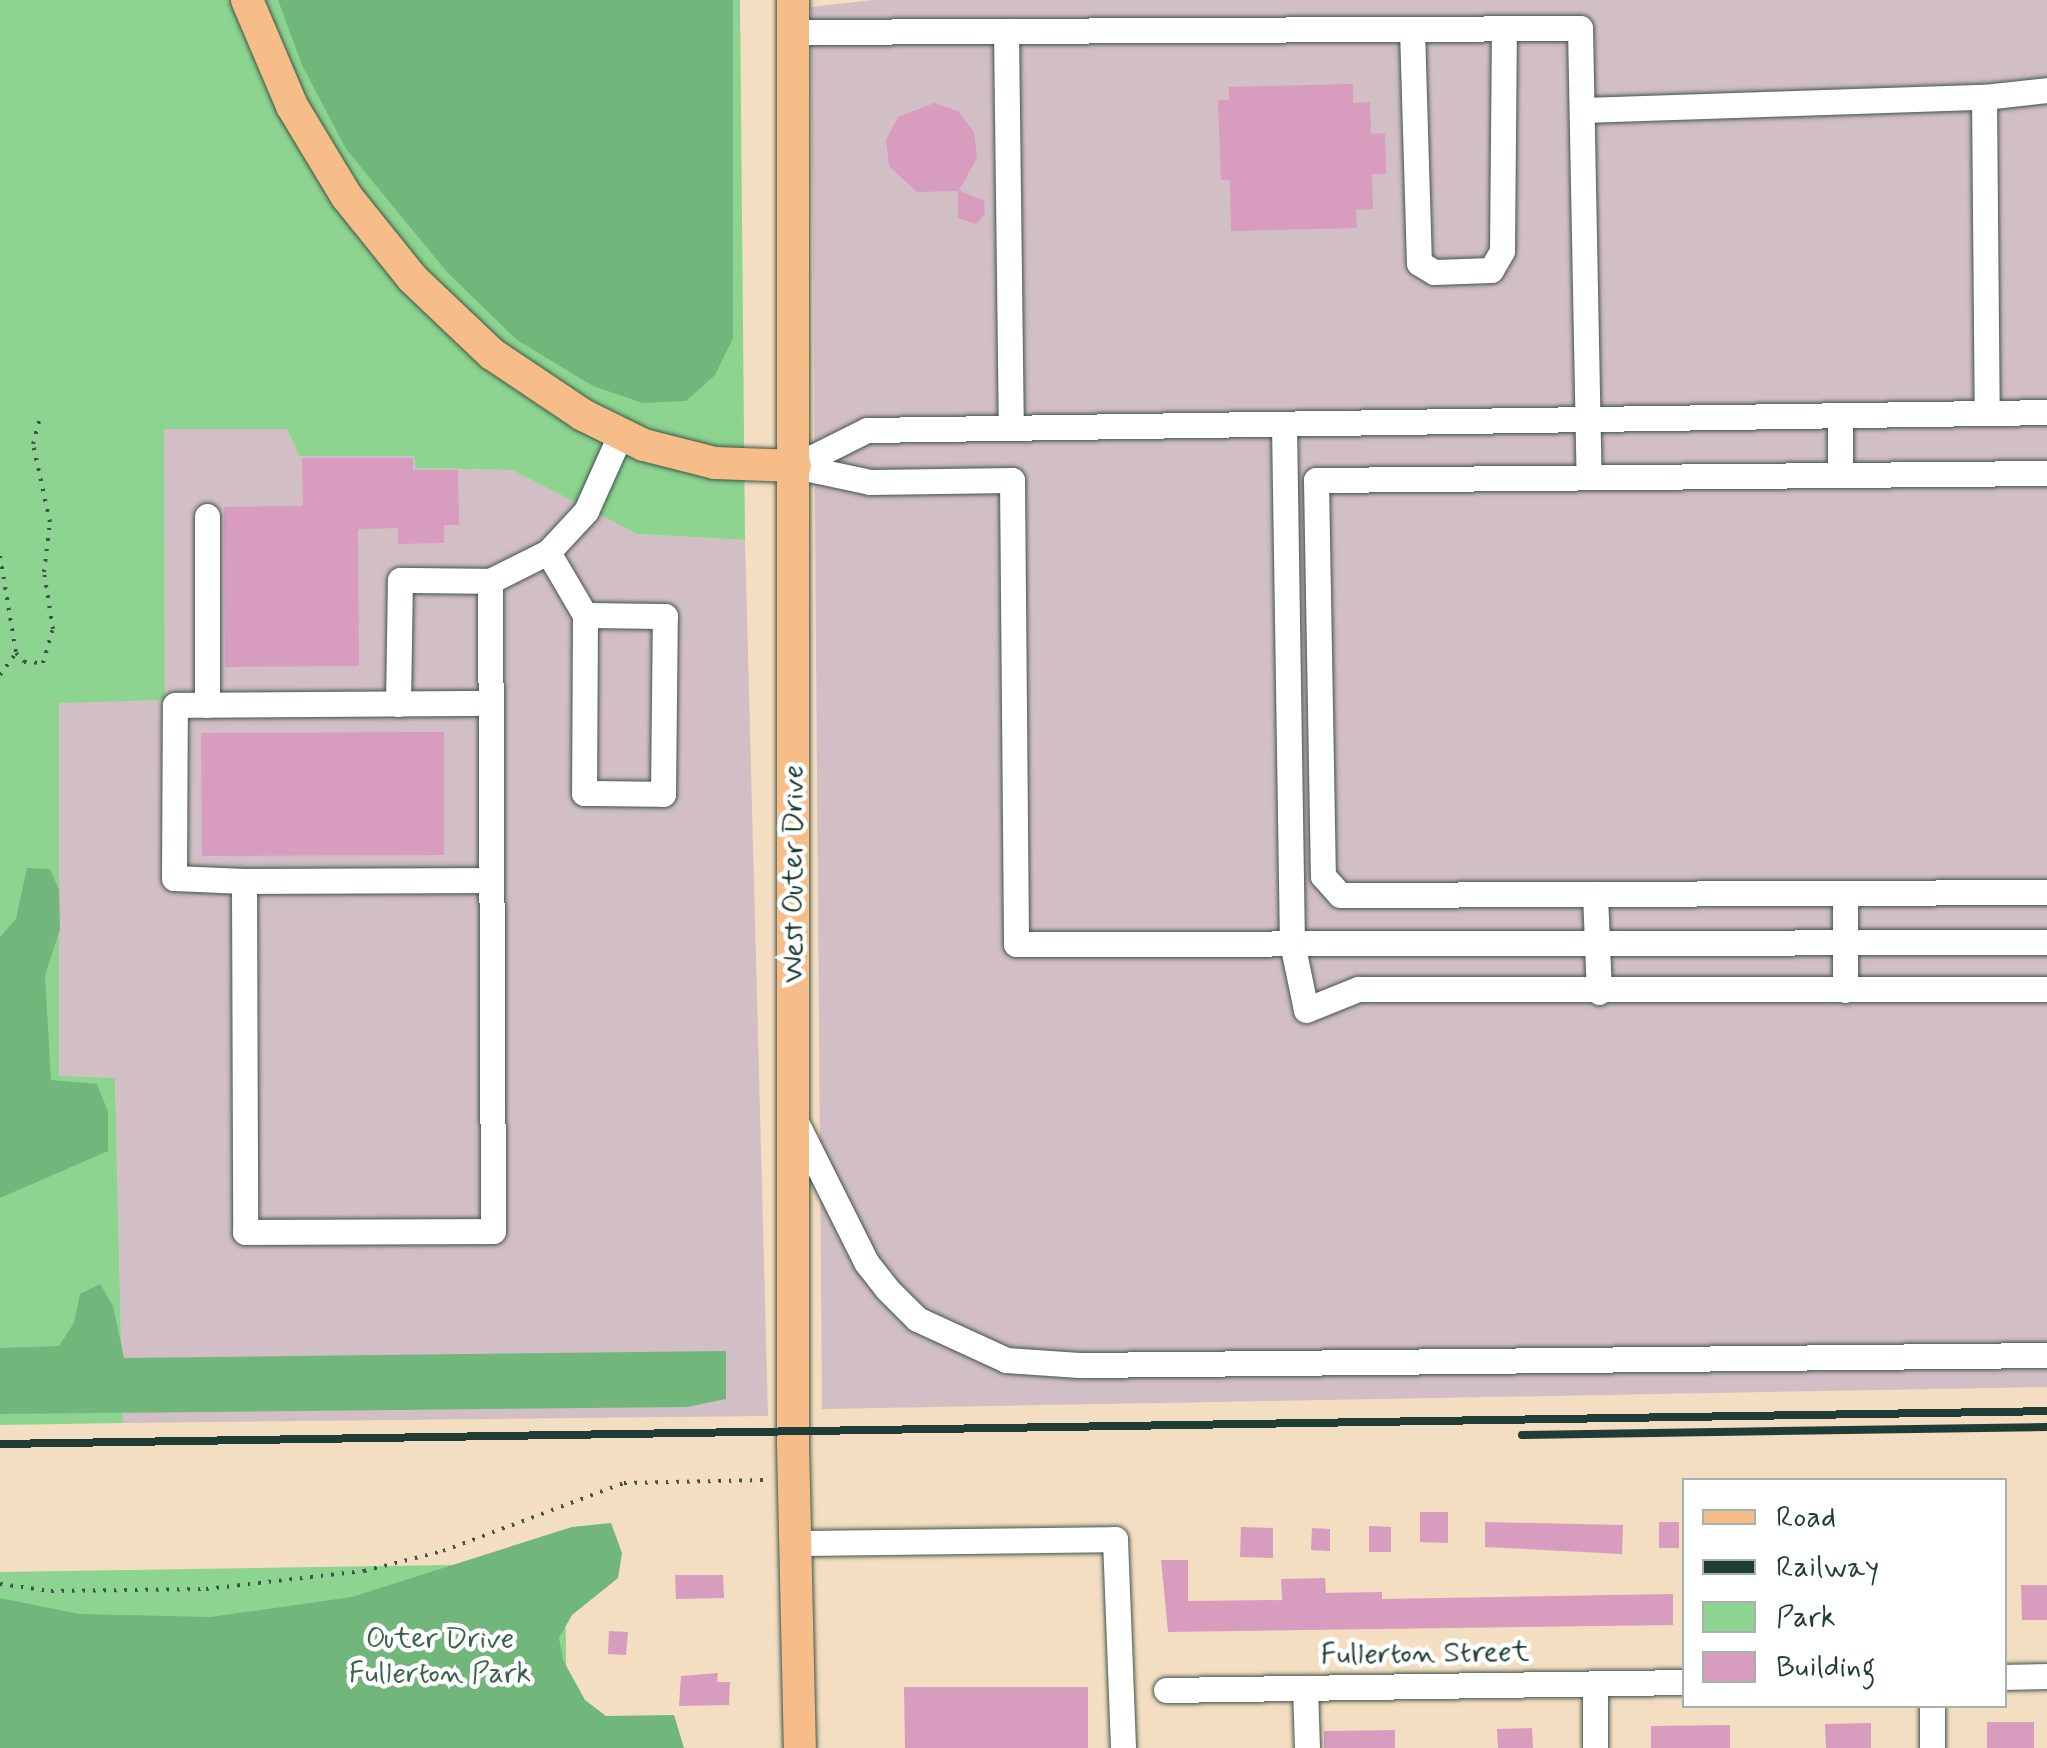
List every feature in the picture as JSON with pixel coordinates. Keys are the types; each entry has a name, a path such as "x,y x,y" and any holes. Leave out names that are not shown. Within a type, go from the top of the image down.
{"main road":[{"path":"247,0 314,146 412,279 492,354 621,434 715,463 795,466"},
{"name":"West Outer Drive","path":"793,16 794,1479 800,1748"}],"street":[{"path":"793,16 1006,31 1580,28 1589,477"},
{"path":"1412,29 1419,263 1434,272 1491,270 1502,251 1504,28"},
{"path":"1006,31 1010,428"},
{"path":"1583,110 1984,96 2047,90"},
{"path":"1984,96 1987,412"},
{"path":"795,466 867,430 2047,412"},
{"path":"1840,414 1840,474"},
{"path":"1284,424 1292,943 1306,1010 1358,989 2047,989"},
{"path":"398,704 400,580 490,580 548,552 586,511 621,434"},
{"path":"795,466 870,482 1012,480 1016,944 2047,942"},
{"path":"2047,472 1316,480 1323,876 1340,895 2047,892"},
{"path":"207,516 207,705"},
{"path":"548,552 585,615 584,793 663,794 665,616 585,615"},
{"path":"244,881 244,1232 492,1231 490,580"},
{"path":"490,703 175,705 174,878 491,880"},
{"path":"1845,893 1845,990"},
{"path":"1595,894 1599,992"},
{"path":"794,1118 866,1262 887,1290 917,1319 1006,1360 1079,1366 2047,1355"},
{"path":"796,1543 1116,1539 1123,1748"},
{"path":"2007,1676 2047,1676"},
{"name":"Fullerton Street","path":"1166,1690 1682,1682"},
{"path":"1594,1684 1595,1748"},
{"path":"1306,1688 1307,1748"},
{"path":"1932,1708 1932,1748"}],"path":[{"path":"0,556 16,653 24,662 43,663 52,641 44,572 50,522 33,444 39,421"},
{"path":"0,675 16,653"},
{"path":"0,1584 51,1592 206,1589 304,1579 443,1551 624,1484 794,1479"}],"shaded area":[{"path":"873,0 2047,0 2047,1387 822,1409 811,7"},
{"path":"164,429 287,429 299,456 415,456 417,468 512,470 637,534 745,540 768,1416 123,1423 115,1078 59,1077 59,702 165,700"}],"green space":[{"path":"0,0 740,0 745,540 637,534 512,470 416,468 414,456 299,456 287,429 164,429 165,700 59,703 59,1076 115,1078 123,1423 0,1425"},
{"path":"278,0 733,0 733,338 715,375 686,401 643,403 593,386 517,340 447,272 346,149 302,65"},
{"path":"27,868 50,869 59,890 60,929 45,976 51,1080 97,1084 108,1112 108,1151 0,1198 0,937 16,919"},
{"path":"100,1284 113,1306 124,1358 726,1351 726,1399 687,1407 0,1414 0,1348 59,1346 74,1323 80,1294"},
{"name":"Outer Drive Fullerton Park","path":"611,1523 622,1553 618,1578 572,1615 559,1638 563,1660 585,1700 606,1716 674,1715 684,1748 0,1748 0,1598 79,1614 211,1617 352,1597 572,1527"},
{"name":"Outer Drive Fullerton Park","path":"565,1563 567,1748 0,1748 0,1572"}],"building":[{"path":"1353,84 1353,103 1370,102 1371,134 1385,133 1386,174 1372,174 1373,209 1356,210 1357,228 1231,231 1230,180 1221,180 1218,100 1229,100 1229,87"},
{"path":"934,103 958,111 974,132 977,158 959,190 984,201 985,214 976,224 958,218 958,191 917,192 889,166 886,140 898,117"},
{"path":"302,458 413,458 413,470 458,470 459,525 444,525 444,543 398,544 398,528 358,529 359,666 225,667 224,507 303,506"},
{"path":"444,732 444,855 202,856 201,733"},
{"path":"1420,1512 1448,1512 1448,1543 1420,1542"},
{"path":"1485,1522 1623,1525 1622,1554 1485,1547"},
{"path":"1659,1522 1679,1522 1679,1548 1659,1548"},
{"path":"1369,1526 1391,1527 1391,1552 1369,1552"},
{"path":"1241,1527 1273,1528 1273,1558 1240,1557"},
{"path":"1312,1528 1330,1529 1330,1551 1311,1550"},
{"path":"1161,1560 1188,1560 1188,1601 1282,1600 1281,1579 1325,1578 1326,1593 1382,1592 1382,1599 1673,1594 1673,1625 1168,1632"},
{"path":"675,1575 723,1575 724,1598 676,1599"},
{"path":"2021,1585 2047,1585 2047,1620 2022,1620"},
{"path":"609,1631 628,1632 626,1655 608,1654"},
{"path":"718,1673 717,1682 730,1682 729,1705 679,1706 681,1676"},
{"path":"904,1687 1088,1687 1088,1748 905,1748"},
{"path":"1987,1722 2034,1722 2034,1748 1987,1748"},
{"path":"1871,1723 1871,1748 1826,1748 1825,1724"},
{"path":"1730,1725 1730,1748 1651,1748 1651,1726"},
{"path":"1532,1728 1533,1748 1498,1748 1497,1729"},
{"path":"1395,1730 1395,1748 1324,1748 1324,1731"}],"railway":[{"path":"0,1444 2047,1411"},
{"path":"1522,1435 2047,1427"}]}
